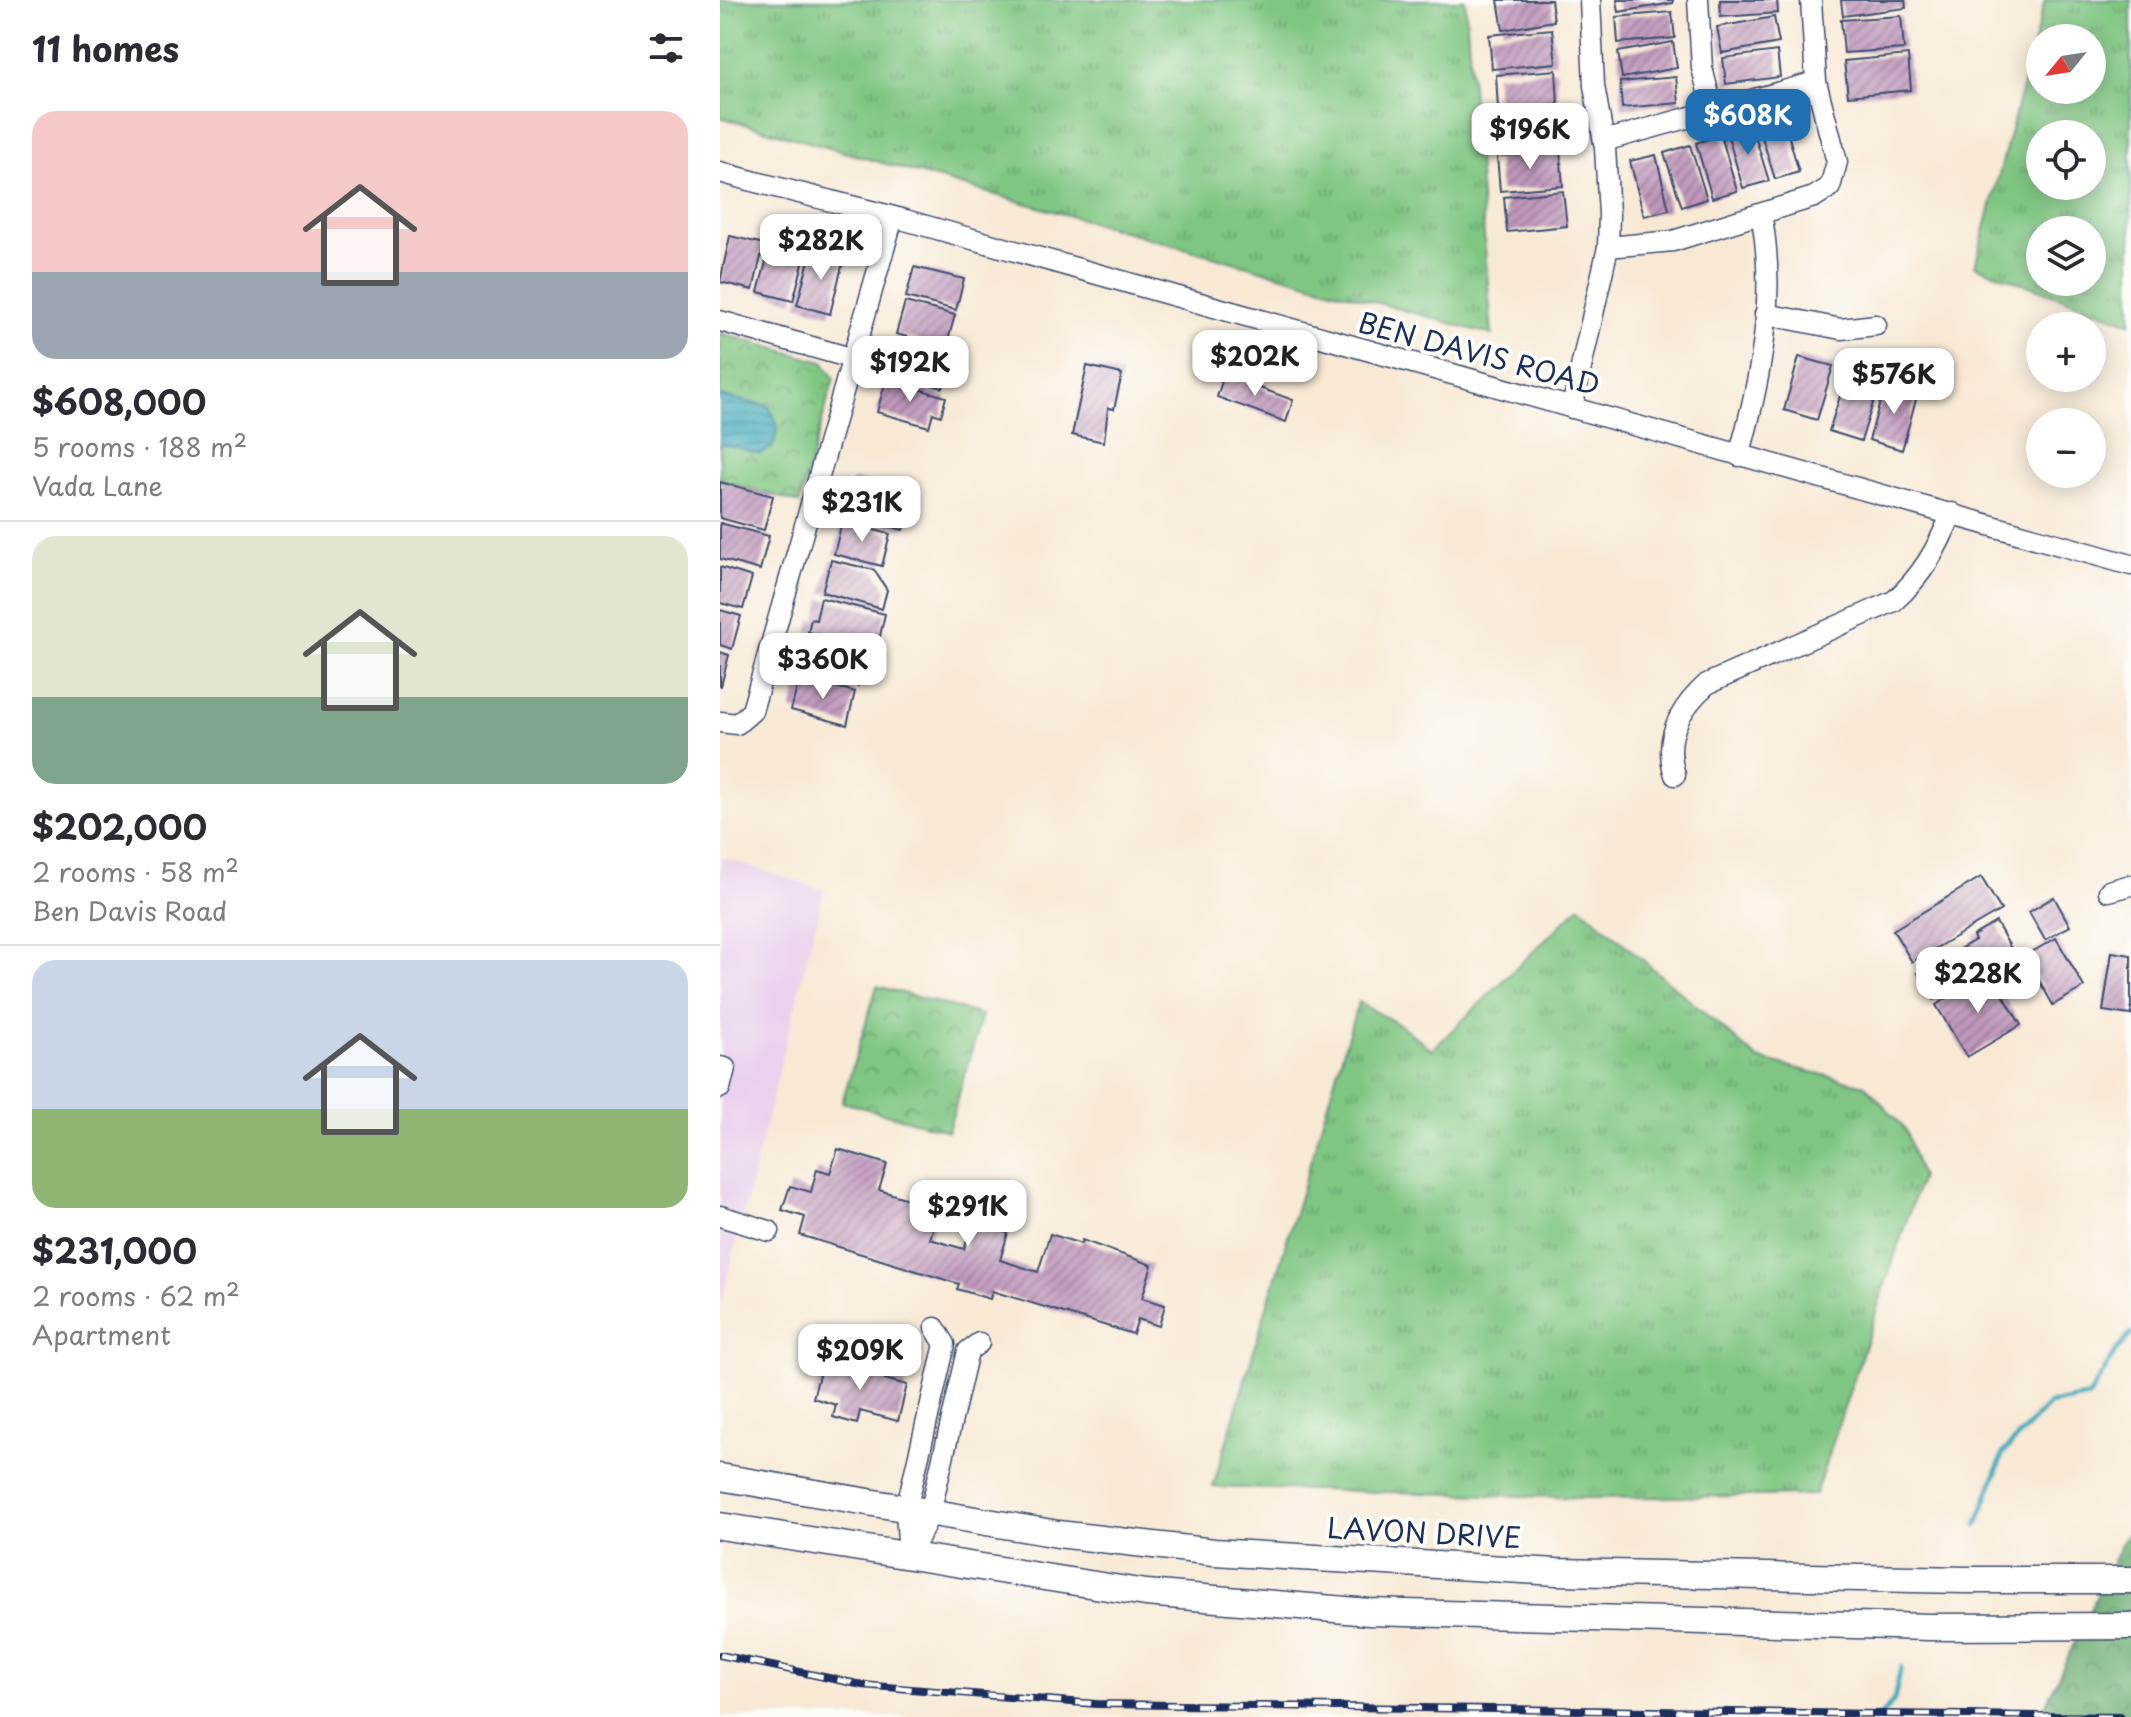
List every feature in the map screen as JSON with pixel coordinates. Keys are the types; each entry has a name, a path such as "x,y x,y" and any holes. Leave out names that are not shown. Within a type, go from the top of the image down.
{"main road":[{"name":"LAVON DRIVE","path":"720,1477 918,1512 1148,1545 1378,1563 1589,1572 1966,1580 2131,1580"},
{"path":"720,1526 909,1558 1178,1597 1369,1612 1930,1627 2131,1626"}],"street":[{"path":"1572,408 1608,247 1604,141 1594,86 1590,0"},
{"path":"1698,0 1702,68 1713,111"},
{"path":"1608,247 1673,241 1814,197 1830,187 1837,162 1816,82 1811,0"},
{"path":"1604,141 1816,82"},
{"name":"BEN DAVIS ROAD","path":"720,172 893,217 1346,348 1952,513 2131,565"},
{"path":"1739,456 1759,385 1769,251 1761,214"},
{"path":"720,722 737,724 752,711 893,217"},
{"path":"1765,314 1841,329 1876,325"},
{"path":"720,321 851,358"},
{"path":"1675,775 1668,754 1673,729 1689,701 1707,684 1894,601 1919,578 1935,554 1952,513"},
{"path":"2109,891 2131,885"},
{"path":"720,1067 725,1068 720,1088"},
{"path":"720,1216 769,1231"},
{"path":"909,1558 945,1344 935,1328"},
{"path":"918,1512 968,1351 979,1343"}],"shaded area":[{"path":"720,857 824,890 720,1307"}],"green space":[{"path":"720,0 1465,0 1492,335 720,117"},
{"path":"2045,0 2131,0 2131,323 2057,296 2106,296 2106,216 2026,216 2026,285 1975,266 2026,72 2026,104 2106,104 2106,24 2039,24"},
{"path":"720,333 823,362 834,378 799,503 720,480"},
{"path":"1580,906 1758,1059 1865,1085 1905,1129 1921,1177 1815,1495 1588,1498 1213,1487 1358,1002 1402,1026 1432,1050"},
{"path":"877,986 982,1015 948,1131 842,1102"},
{"path":"2131,1528 2131,1717 2040,1716 2121,1544"}],"water":[{"path":"720,396 769,406 778,426 773,447 760,454 720,443"}],"building":[{"path":"1498,0 1551,0 1554,21 1503,30"},
{"path":"1617,0 1673,0 1673,3 1619,12"},
{"path":"1720,0 1777,0 1778,13 1721,17"},
{"path":"1841,0 1905,0 1906,8 1843,16"},
{"path":"1672,12 1675,38 1618,43 1616,17"},
{"path":"1901,16 1904,49 1844,53 1841,20"},
{"path":"1774,17 1779,43 1722,53 1717,27"},
{"path":"1552,29 1556,63 1492,69 1489,35"},
{"path":"1673,42 1677,68 1622,78 1618,52"},
{"path":"1777,51 1780,77 1726,84 1723,58"},
{"path":"1908,55 1911,90 1848,96 1844,61"},
{"path":"1556,70 1558,105 1498,109 1496,75"},
{"path":"1676,77 1679,103 1622,108 1620,82"},
{"path":"1556,109 1561,143 1502,152 1497,117"},
{"path":"1784,120 1799,172 1775,179 1759,127"},
{"path":"1752,126 1769,181 1743,188 1727,133"},
{"path":"1721,135 1737,191 1712,198 1696,143"},
{"path":"1690,145 1707,199 1682,207 1664,153"},
{"path":"1560,151 1563,186 1500,191 1497,156"},
{"path":"1656,155 1669,210 1644,216 1630,161"},
{"path":"1563,191 1567,226 1507,232 1504,197"},
{"path":"730,236 764,244 753,290 720,282"},
{"path":"770,247 805,256 793,301 758,292"},
{"path":"812,249 844,258 830,314 797,305"},
{"path":"914,267 964,279 956,310 906,297"},
{"path":"905,302 955,315 946,347 896,334"},
{"path":"897,341 951,356 943,388 889,374"},
{"path":"1799,357 1833,366 1817,420 1784,410"},
{"path":"1087,366 1122,374 1114,409 1108,408 1104,442 1072,435"},
{"path":"1847,374 1879,384 1861,441 1829,431"},
{"path":"1224,375 1293,400 1286,422 1217,397"},
{"path":"886,380 946,397 941,416 933,413 929,427 877,412"},
{"path":"1886,382 1918,392 1902,450 1869,440"},
{"path":"854,479 913,495 903,530 845,514"},
{"path":"720,482 773,496 764,530 720,518"},
{"path":"842,522 890,534 882,566 834,554"},
{"path":"720,523 769,536 760,570 720,559"},
{"path":"831,560 874,570 887,590 882,609 822,592"},
{"path":"720,567 752,577 743,609 720,603"},
{"path":"821,598 885,614 877,649 808,632 811,619 816,620"},
{"path":"720,610 741,616 732,649 720,645"},
{"path":"811,637 867,653 858,686 801,669"},
{"path":"720,652 729,655 721,686 720,686"},
{"path":"800,677 855,692 847,725 791,710"},
{"path":"1981,877 2001,910 1912,962 1893,930"},
{"path":"2054,897 2070,926 2045,940 2029,912"},
{"path":"1996,922 2023,970 2000,984 1990,967 1934,1000 1918,973 1975,940 1973,936"},
{"path":"2056,938 2084,987 2053,1005 2025,956"},
{"path":"2112,952 2131,955 2131,1015 2103,1011"},
{"path":"1990,973 2021,1025 1967,1057 1936,1005"},
{"path":"838,1149 887,1164 879,1190 911,1200 916,1184 944,1192 930,1239 964,1249 973,1222 1008,1233 1000,1260 1038,1272 1050,1234 1081,1244 1082,1240 1152,1265 1142,1298 1165,1305 1159,1326 1138,1319 1133,1334 992,1291 990,1299 957,1289 959,1284 800,1235 805,1217 782,1210 790,1186 811,1192 817,1169 830,1173"},
{"path":"860,1363 888,1370 885,1379 907,1385 898,1421 860,1411 857,1424 833,1417 836,1405 813,1398 822,1364 858,1371"}],"waterway":[{"path":"1977,1525 2003,1453 2049,1404 2089,1396 2116,1351 2131,1334"},
{"path":"1880,1717 1894,1700 1901,1667"}],"railway":[{"path":"720,1655 862,1685 1096,1704 2120,1717"}]}
